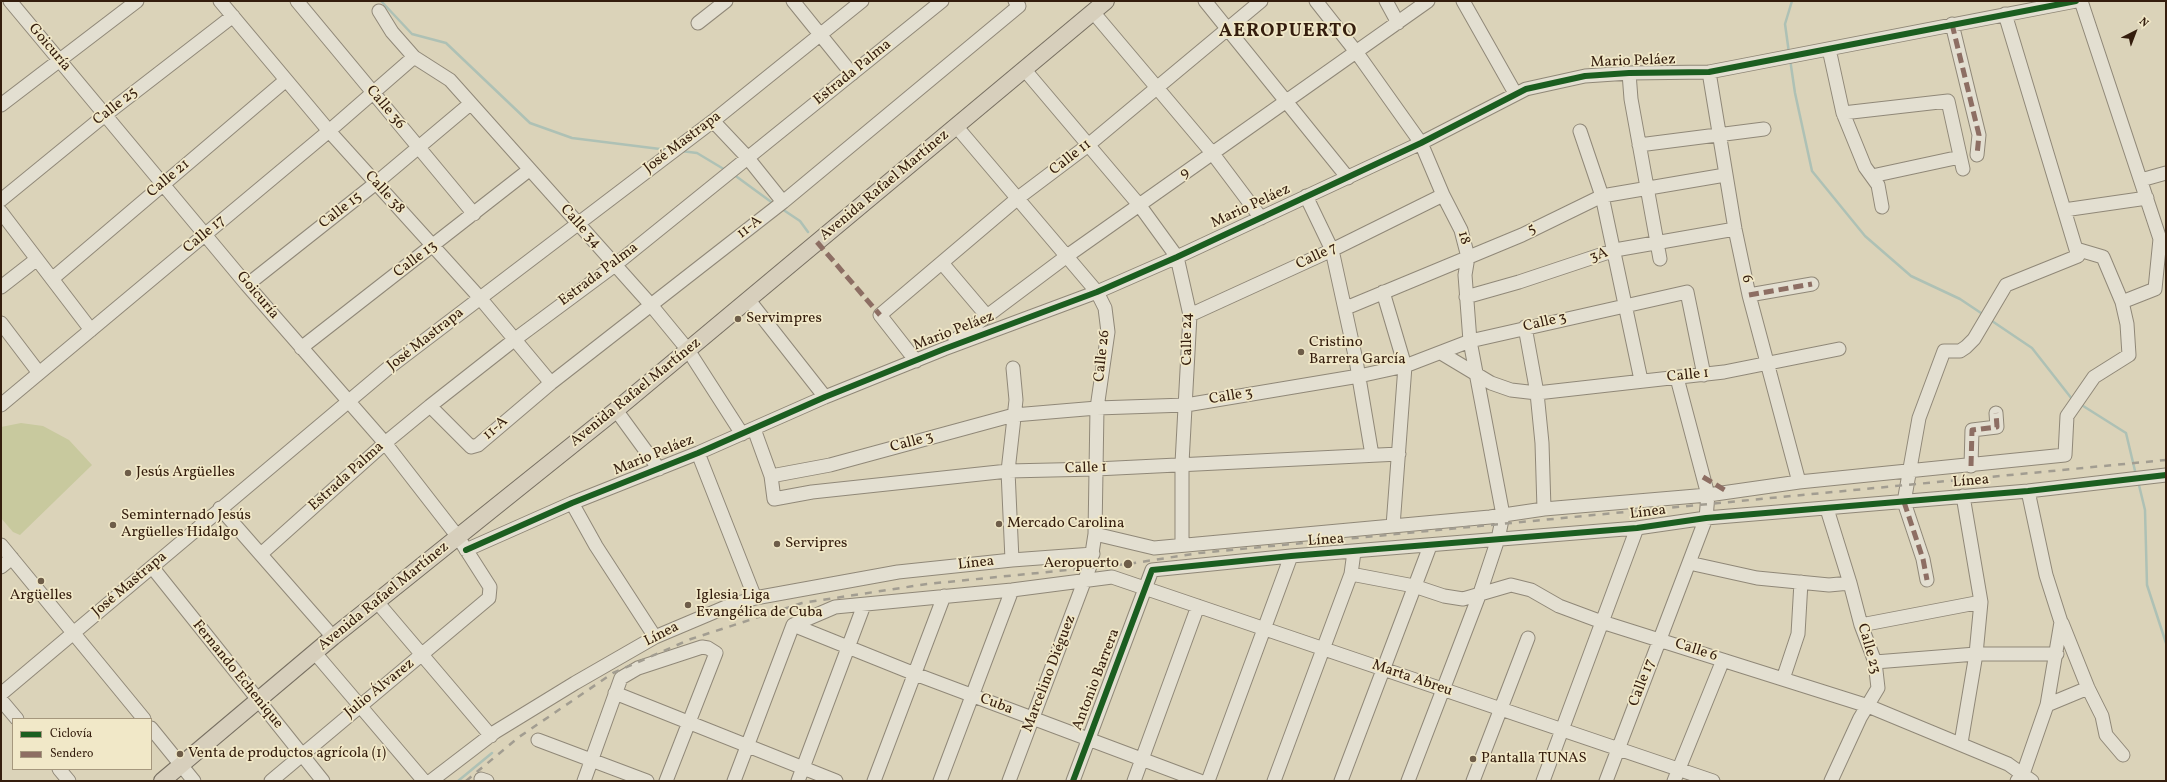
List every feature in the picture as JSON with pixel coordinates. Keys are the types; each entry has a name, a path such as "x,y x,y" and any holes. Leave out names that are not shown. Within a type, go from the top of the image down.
{"main road":[{"name":"Avenida Rafael Martínez","path":"162,781 333,637 378,603 462,544 616,410 1106,1"}],"street":[{"path":"1,105 137,1"},
{"name":"Calle 38","path":"220,1 329,131 480,298 551,383"},
{"name":"Calle 36","path":"297,1 474,214"},
{"path":"698,23 726,1"},
{"path":"793,1 852,74"},
{"name":"José Mastrapa","path":"1,694 348,401 480,298 713,121 862,1"},
{"name":"Estrada Palma","path":"261,554 385,443 430,406 514,340 615,265 942,1"},
{"path":"1205,1 1348,178"},
{"name":"Calle 11","path":"916,361 880,315 1018,198 1087,146 1261,1"},
{"name":"18","path":"1316,1 1357,53 1421,143 1443,195 1461,230 1468,257 1465,275 1470,341 1478,376 1503,515"},
{"path":"1386,1 1398,23"},
{"name":"9","path":"944,348 1067,256 1357,53 1428,1"},
{"path":"1463,1 1515,92"},
{"name":"Mario Peláez","path":"462,544 659,469 825,397 916,361 944,348 1097,292 1177,257 1306,196 1348,178 1421,143 1515,92 1585,76 1629,73 1709,72 2076,1"},
{"path":"2076,249 2103,257 2122,302 2155,289 2160,239 2081,1"},
{"name":"Goicuría","path":"16,3 60,61 247,285 385,443 462,544 490,587 489,598"},
{"name":"11-A","path":"430,406 471,447 478,445 551,383 783,202 1017,3"},
{"name":"Calle 34","path":"380,11 410,60 450,80 651,305 688,350 742,434"},
{"path":"1093,12 1213,154 1261,218"},
{"path":"1927,580 1922,554 1904,502 1919,418 1944,351 1960,351 1974,339 2006,285 2078,256 2005,14"},
{"name":"Calle 25","path":"1,200 105,115 233,16"},
{"path":"1952,24 1979,135 1976,154"},
{"path":"1829,49 1843,113 1865,167 1878,185 1882,207"},
{"name":"Calle 17","path":"1,405 373,94 410,60"},
{"name":"Calle 24","path":"1024,69 1087,146 1140,206 1177,257 1190,315 1182,463 1182,544"},
{"name":"6","path":"1709,72 1725,175 1749,294 1769,363 1799,482"},
{"path":"1629,73 1631,99 1660,259"},
{"name":"Calle 21","path":"52,279 286,80"},
{"path":"1843,113 1948,101 1962,163 1872,176"},
{"name":"Calle 15","path":"247,285 376,183 470,104"},
{"path":"713,121 747,157 783,202"},
{"name":"Calle 26","path":"956,126 1097,292 1105,308 1108,332 1097,408 1095,534 1092,560"},
{"path":"1639,145 1764,129"},
{"path":"1580,131 1602,196 1615,250 1641,380"},
{"name":"Calle 13","path":"301,348 529,170"},
{"path":"2141,180 2166,173"},
{"name":"5","path":"1346,308 1522,235 1602,196 1646,187 1725,175"},
{"name":"Calle 7","path":"1190,315 1332,250 1443,195"},
{"path":"1306,196 1332,250 1346,308 1372,455"},
{"path":"2064,210 2147,198"},
{"path":"1,212 91,330"},
{"path":"2152,214 2166,220"},
{"name":"3A","path":"1466,297 1519,282 1615,250 1735,229"},
{"path":"1,287 37,259"},
{"path":"942,263 987,316"},
{"path":"1749,294 1812,284"},
{"path":"1384,292 1405,366 1393,526"},
{"name":"Calle 3","path":"771,476 830,465 1014,415 1097,408 1186,405 1359,376 1405,366 1470,341 1525,327 1687,292 1704,375"},
{"path":"748,299 825,397"},
{"name":"Línea","path":"1095,534 1154,548 1182,544 1503,515 1544,509 1708,496 1799,482 1910,470 1971,466 2065,455 2067,416 2094,377 2129,355 2127,324 2122,302"},
{"path":"1,323 39,373"},
{"path":"1525,327 1537,393 1542,443 1544,509"},
{"name":"Calle 1","path":"1441,353 1478,376 1511,390 1537,393 1641,380 1704,375 1750,368 1838,349"},
{"path":"1012,560 1008,471 1016,400 1013,368"},
{"name":"Calle 17","path":"1606,781 1706,518 1708,496 1677,378"},
{"path":"616,410 659,469"},
{"path":"1971,466 1972,430 1997,427 1996,413"},
{"path":"754,429 771,476"},
{"path":"698,453 755,598"},
{"name":"Calle 1","path":"771,476 774,499 812,492 1008,471 1096,469 1182,463 1399,454"},
{"name":"Línea","path":"1145,589 1152,570 1291,556 1430,546 1637,528 1706,518 2028,491 2166,475"},
{"path":"1703,477 1728,492"},
{"path":"2028,491 2046,575 2061,622 2088,688 2102,716 2106,735 2123,755"},
{"path":"1961,743 1976,654 1981,602 1963,496"},
{"path":"572,503 596,546 655,637"},
{"path":"220,508 333,637"},
{"name":"Calle 23","path":"1827,509 1850,583 1861,625 1875,662 1878,688 1860,718 1830,781"},
{"path":"1408,781 1480,593 1498,539 1503,515"},
{"path":"1543,781 1637,528"},
{"path":"1,545 143,718"},
{"path":"1341,781 1430,546"},
{"path":"1274,781 1351,574 1354,552"},
{"path":"1208,781 1262,629 1291,556"},
{"path":"1,567 12,558"},
{"name":"Línea","path":"431,781 491,736 575,683 655,637 692,620 755,598 898,572 1012,560 1092,560"},
{"name":"Marcelino Diéguez","path":"1009,781 1092,560"},
{"path":"1690,563 1757,578 1829,585 1850,583"},
{"name":"Fernando Echenique","path":"152,568 323,781"},
{"name":"Calle 6","path":"1351,574 1414,586 1444,596 1463,599 1480,593 1512,586 1531,590 1559,606 1602,622 1868,706 1961,743 2008,764 2024,779"},
{"name":"Línea","path":"793,625 835,607 1012,590 1112,577"},
{"name":"Marta Abreu","path":"1112,577 1618,749 1676,776 1713,781"},
{"path":"1784,679 1798,634 1801,582"},
{"name":"Antonio Barrera","path":"1073,781 1145,589"},
{"path":"940,781 1012,590"},
{"path":"874,781 944,596"},
{"name":"Julio Álvarez","path":"271,781 489,598"},
{"path":"1861,625 1981,602"},
{"path":"378,603 491,736"},
{"path":"798,781 864,605"},
{"path":"1134,781 1198,606"},
{"path":"2024,779 2047,706 2057,654 2061,622"},
{"path":"734,781 793,625"},
{"name":"Cuba","path":"793,625 972,696 1200,781"},
{"path":"1473,781 1502,710 1528,638"},
{"name":"Línea","path":"584,781 621,678 638,668 702,647 708,648 716,653 688,722"},
{"path":"315,653 424,781"},
{"path":"1875,662 1976,654 2057,654"},
{"path":"1676,776 1723,660"},
{"path":"2047,706 2088,688"},
{"path":"615,694 836,781"},
{"path":"1,700 16,718"},
{"path":"666,781 688,722"},
{"path":"152,729 194,781"},
{"path":"538,740 592,759 647,781"},
{"path":"60,770 69,781"}],"green space":[{"path":"21,423 43,426 69,440 92,465 20,535 13,532 1,518 1,427"}],"waterway":[{"path":"381,1 412,34 446,43 530,123 572,138 668,150"},
{"path":"1789,53 1785,24 1792,1"},
{"path":"1790,59 1795,93 1812,171 1865,236 1911,276 1960,299 1984,315"},
{"path":"681,151 697,153 727,171"},
{"path":"733,174 774,204"},
{"path":"782,209 800,221 808,232"},
{"path":"1989,319 2032,348 2072,399"},
{"path":"2080,404 2126,433 2136,475"},
{"path":"2138,481 2145,510 2147,585 2166,643"},
{"path":"458,781 492,753"}],"railway":[{"path":"466,781 519,737 613,673 691,639 802,603 927,584 1128,564 1199,553 2166,460"}],"marked path":[{"path":"1952,24 1979,135 1977,155"},
{"path":"817,242 880,315"},
{"path":"1749,295 1812,284"},
{"path":"1971,466 1972,430 1997,427 1996,413"},
{"path":"1703,477 1728,492"},
{"path":"1904,502 1923,559 1927,580"}],"cycle path":[{"path":"466,550 572,503 698,453 825,397 944,349 1097,292 1177,257 1421,143 1526,89 1585,76 1629,73 1709,72 2076,1"},
{"path":"1073,781 1152,570 1291,556 1637,528 1706,518 2028,491 2166,475"}],"place":[{"name":"Servimpres","path":"738,319"},
{"name":"Cristino Barrera García","path":"1301,352"},
{"name":"Jesús Argüelles","path":"128,473"},
{"name":"Mercado Carolina","path":"999,524"},
{"name":"Seminternado Jesús Argüelles Hidalgo","path":"113,525"},
{"name":"Servipres","path":"777,544"},
{"name":"Aeropuerto","path":"1128,564"},
{"name":"Argüelles","path":"41,581"},
{"name":"Iglesia Liga Evangélica de Cuba","path":"688,605"},
{"name":"Venta de productos agrícola (1)","path":"180,754"},
{"name":"Pantalla TUNAS","path":"1473,759"}],"district":[{"name":"AEROPUERTO","path":"1288,33"}]}
